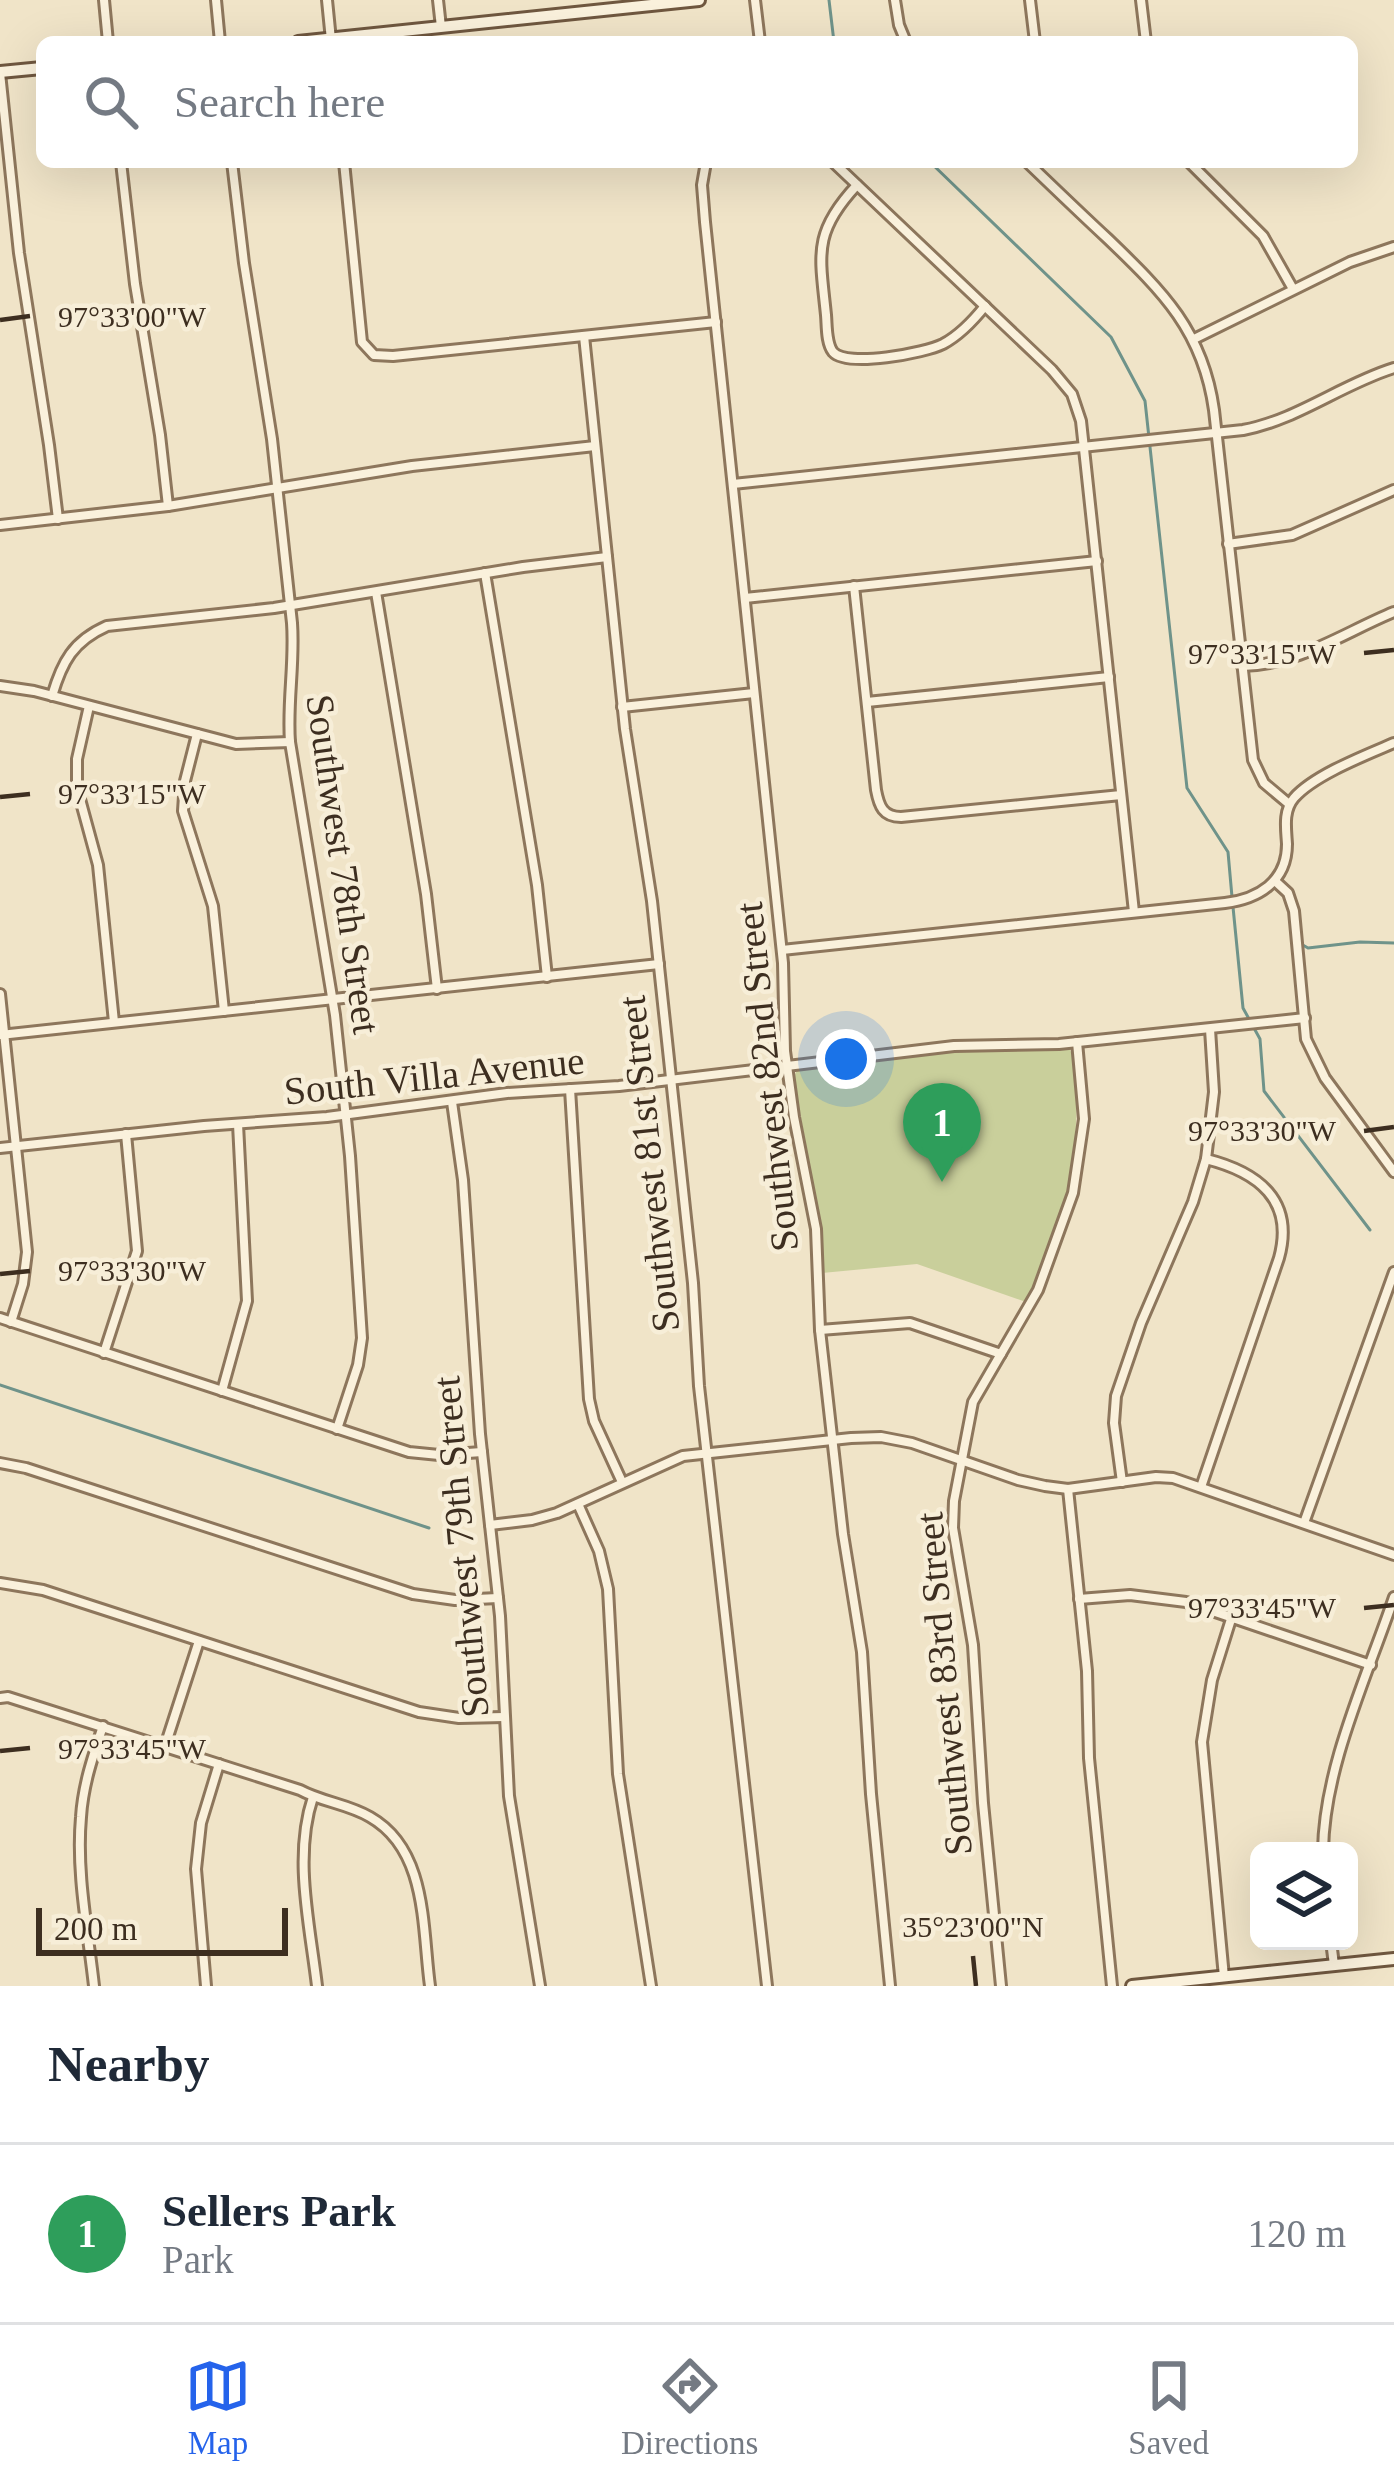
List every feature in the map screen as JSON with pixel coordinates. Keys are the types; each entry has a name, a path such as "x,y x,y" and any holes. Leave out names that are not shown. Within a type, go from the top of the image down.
{"main road":[{"path":"365,36 699,0"},
{"path":"0,73 36,69"},
{"path":"1132,1986 1394,1958"}],"street":[{"path":"104,0 108,36"},
{"path":"216,0 219,36"},
{"path":"327,0 331,36"},
{"path":"439,0 441,27"},
{"path":"551,0 553,15"},
{"path":"755,0 759,36"},
{"path":"895,0 904,36"},
{"path":"1030,0 1034,36"},
{"path":"1141,0 1145,36"},
{"path":"0,73 19,253 58,519"},
{"path":"122,168 168,506"},
{"name":"Southwest 78th Street","path":"233,168 290,606 290,742 333,999 346,1115 362,1338 337,1429"},
{"path":"345,168 362,342 371,353 393,356 716,322"},
{"name":"Southwest 82nd Street","path":"706,168 703,198 782,950 787,1066 816,1228 820,1330 842,1534 862,1652 890,1986"},
{"path":"839,168 1066,385 1079,412 1133,912"},
{"path":"1033,168 1152,280 1194,339 1209,379 1255,769 1289,804"},
{"path":"1195,168 1256,227 1293,290"},
{"path":"857,185 831,217 821,247 833,352 856,359 933,348 964,329 985,307"},
{"path":"1194,339 1367,255 1394,247"},
{"name":"Southwest 81st Street","path":"584,336 622,706 650,881 693,1283 697,1365 767,1986"},
{"path":"733,484 1265,425 1394,368"},
{"path":"0,525 168,506 412,466 596,446"},
{"path":"1228,544 1301,532 1394,490"},
{"path":"52,696 70,651 106,626 290,606 607,557"},
{"path":"745,598 1096,561"},
{"path":"485,574 537,885 547,977"},
{"path":"854,586 877,798 889,815 901,818 1121,795"},
{"path":"376,592 427,894 437,989"},
{"path":"1242,666 1302,656 1394,612"},
{"path":"867,702 1109,677"},
{"path":"0,686 245,745 290,742"},
{"path":"622,706 754,693"},
{"path":"89,706 77,759 77,788 98,866 114,1022"},
{"path":"196,734 184,781 183,811 213,906 224,1011"},
{"path":"782,950 1246,899 1275,881 1286,852 1289,804 1299,793 1394,743"},
{"path":"1275,881 1292,903 1306,1039 1325,1078 1394,1172"},
{"path":"2,1035 658,964"},
{"path":"0,994 27,1261 23,1285 5,1320 418,1454 482,1452"},
{"name":"South Villa Avenue","path":"0,1148 346,1115 507,1093 671,1080 954,1046 1077,1042 1304,1018"},
{"path":"1122,1482 1114,1423 1118,1387 1206,1159 1214,1105 1210,1029"},
{"name":"Southwest 83rd Street","path":"1001,1986 982,1803 974,1659 953,1528 954,1501 973,1402 1038,1290 1073,1193 1084,1109 1077,1042"},
{"path":"570,1089 589,1399 622,1482"},
{"name":"Southwest 79th Street","path":"452,1102 463,1180 482,1452 498,1598 509,1796 540,1986"},
{"path":"221,1390 248,1301 238,1124"},
{"path":"104,1352 136,1251 126,1134"},
{"path":"1201,1487 1284,1236 1280,1215 1265,1187 1240,1169 1206,1159"},
{"path":"1304,1523 1394,1272"},
{"path":"820,1330 910,1323 1001,1354"},
{"path":"490,1525 532,1520 578,1504 672,1460 870,1437 894,1439 1032,1484 1068,1489 1166,1477 1394,1555"},
{"path":"0,1463 413,1594 455,1600 498,1598"},
{"path":"1068,1489 1112,1986"},
{"path":"578,1504 607,1578 618,1774 651,1986"},
{"path":"0,1583 43,1590 419,1712 459,1718 504,1717"},
{"path":"1079,1598 1151,1596 1186,1602 1371,1665"},
{"path":"1324,1842 1329,1790 1394,1597"},
{"path":"1224,1977 1202,1751 1208,1695 1232,1616"},
{"path":"165,1746 200,1641"},
{"path":"0,1698 103,1726 372,1817 402,1847 416,1877 430,1986"},
{"path":"94,1986 80,1827 88,1772 103,1726"},
{"path":"206,1986 196,1894 197,1854 219,1764"},
{"path":"313,1797 303,1849 317,1986"},
{"path":"1332,1950 1334,1965"}],"green space":[{"path":"994,1048 1066,1049 1074,1058 1076,1123 1069,1183 1052,1242 1026,1302 917,1264 822,1273 794,1077 797,1070"}],"waterway":[{"path":"829,0 833,36"},
{"path":"936,168 1111,337 1145,401 1187,788 1228,852 1232,897"},
{"path":"1233,907 1243,1008 1260,1039 1264,1091 1370,1230"},
{"path":"1301,944 1308,948 1394,943"},
{"path":"0,1385 429,1528"}],"place":[{"name":"Sellers Park","path":"942,1182"}]}
